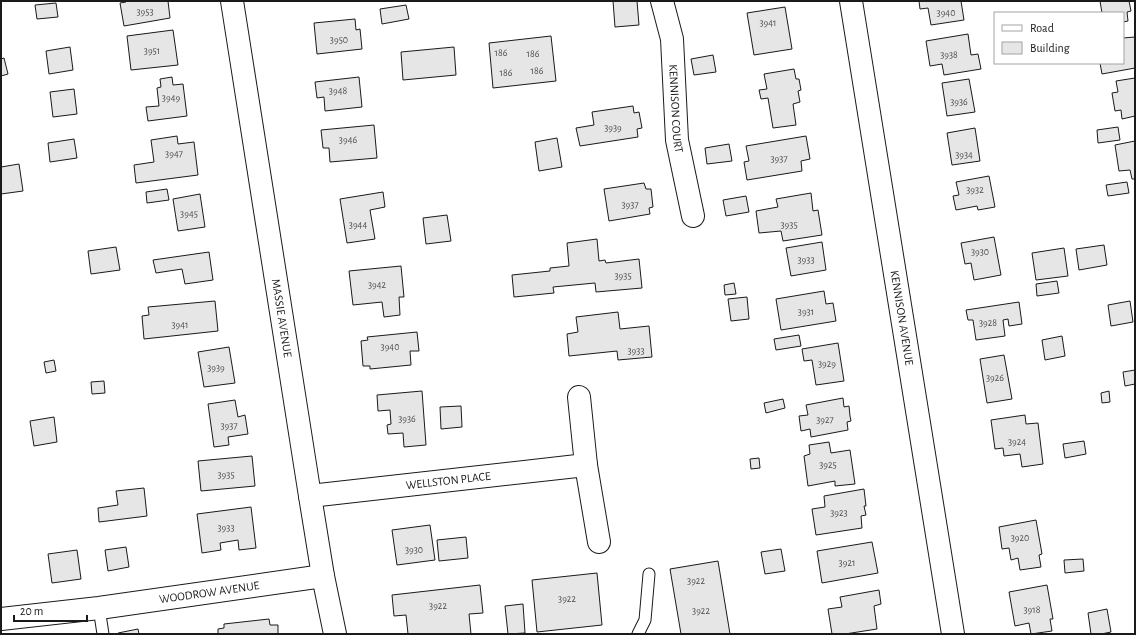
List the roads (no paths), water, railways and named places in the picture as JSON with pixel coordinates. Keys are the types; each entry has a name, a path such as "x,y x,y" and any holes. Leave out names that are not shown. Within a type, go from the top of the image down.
{"street":[{"name":"MASSIE AVENUE","path":"232,1 323,576 335,634"},
{"name":"KENNISON COURT","path":"662,1 672,39 677,140 693,216"},
{"name":"KENNISON AVENUE","path":"851,1 953,634"},
{"path":"579,397 586,465 599,542"},
{"name":"WELLSTON PLACE","path":"310,496 586,465"},
{"name":"WOODROW AVENUE","path":"1,619 99,608 323,576"}],"lane":[{"path":"638,634 645,620 649,574"},
{"path":"99,608 103,634"}]}
